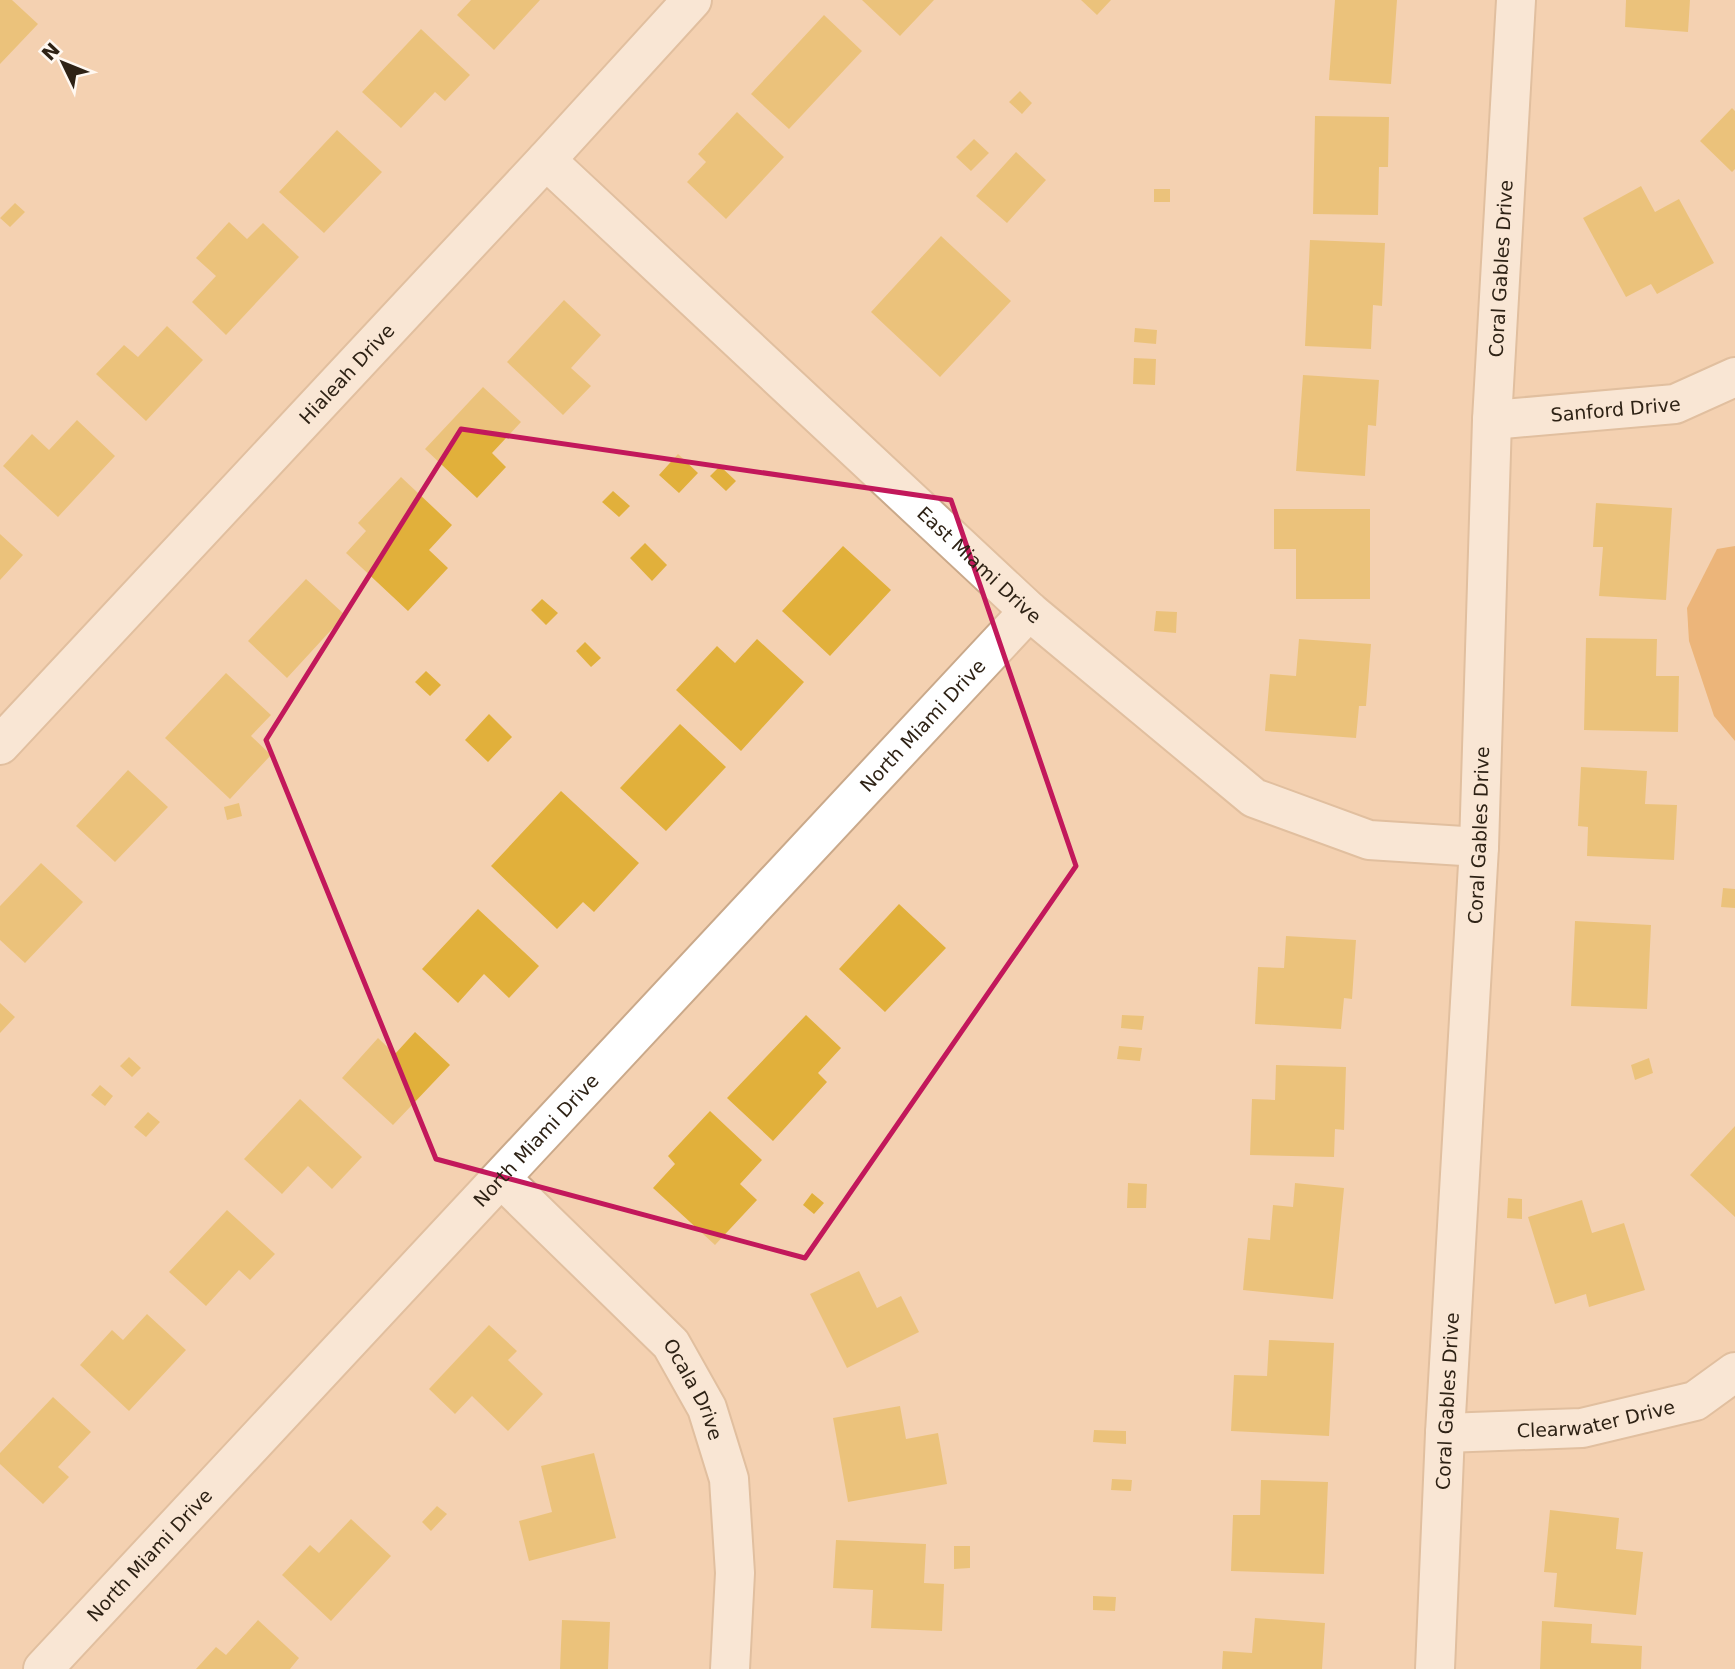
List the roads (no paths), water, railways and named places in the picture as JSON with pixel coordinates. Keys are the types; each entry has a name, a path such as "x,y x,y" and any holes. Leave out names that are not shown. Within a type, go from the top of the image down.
{"street":[{"name":"Hialeah Drive","path":"0,746 692,0"},
{"name":"Coral Gables Drive","path":"1436,1669 1445,1433 1479,847 1492,420 1516,0"},
{"name":"East Miami Drive","path":"545,160 1029,611 1254,798 1369,840 1479,847"},
{"name":"Sanford Drive","path":"1492,420 1675,404 1735,377"},
{"name":"North Miami Drive","path":"43,1669 1029,611"},
{"name":"Ocala Drive","path":"502,1179 671,1344 707,1408 729,1479 736,1573 730,1669"},
{"name":"Clearwater Drive","path":"1445,1433 1582,1428 1695,1401 1735,1371"}]}
